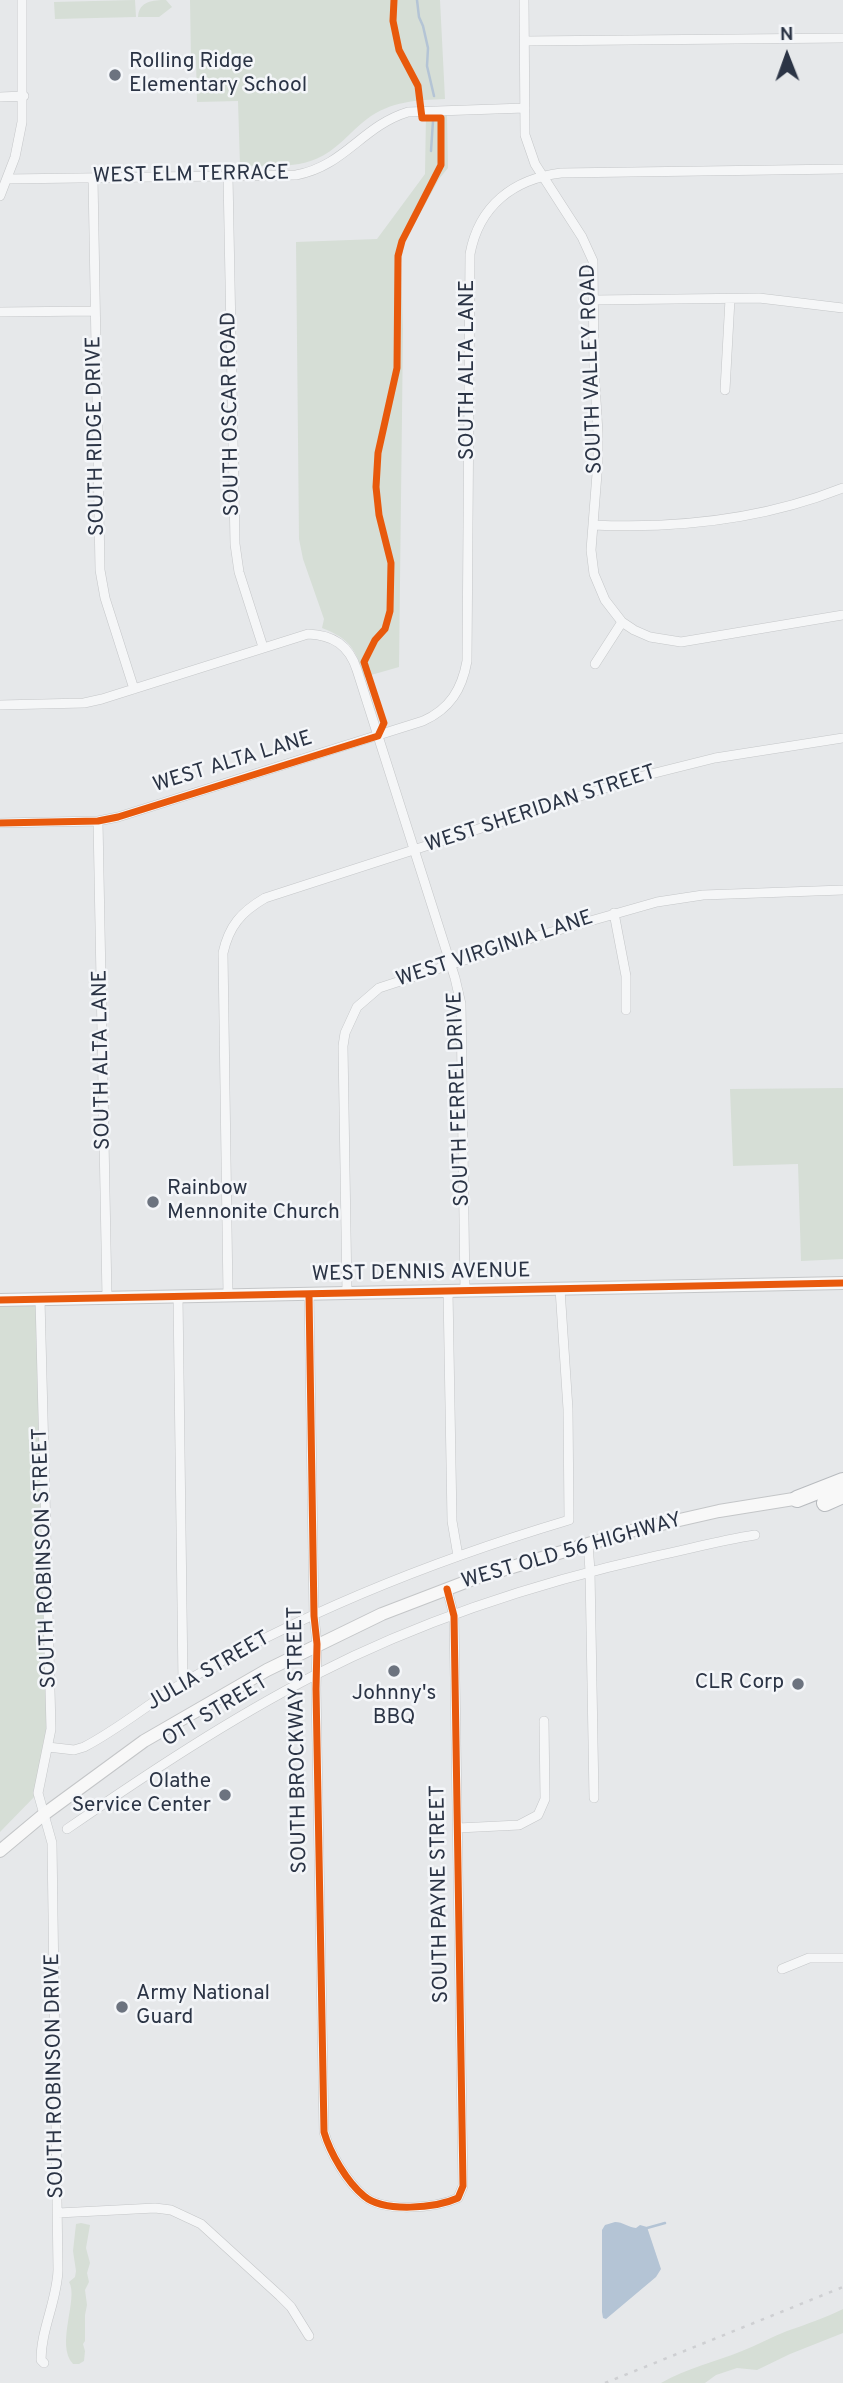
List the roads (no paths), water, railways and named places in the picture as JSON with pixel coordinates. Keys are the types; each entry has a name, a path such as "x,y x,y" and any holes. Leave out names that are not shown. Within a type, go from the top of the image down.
{"highway":[{"path":"797,1499 843,1481"},
{"path":"825,1503 843,1494"}],"main road":[{"name":"WEST DENNIS AVENUE","path":"0,1300 843,1283"},
{"name":"WEST OLD 56 HIGHWAY","path":"0,1851 128,1751 231,1689 382,1614 527,1561 588,1543 719,1511 843,1494"},
{"name":"WEST OLD 56 HIGHWAY","path":"797,1499 825,1503 843,1502"}],"street":[{"path":"0,196 19,140 24,96 22,0"},
{"name":"SOUTH VALLEY ROAD","path":"524,0 527,146 541,175 589,250 593,261 598,452 591,550 594,574 605,600 622,622 634,630 650,637 681,642 843,615"},
{"path":"525,41 843,38"},
{"path":"0,97 24,96"},
{"name":"WEST ELM TERRACE","path":"7,179 296,175 334,161 385,120 408,111 525,108"},
{"path":"541,175 578,172 843,169"},
{"name":"SOUTH ALTA LANE","path":"468,599 470,254 480,222 490,208 520,184 541,175"},
{"name":"SOUTH OSCAR ROAD","path":"228,176 235,551 263,647"},
{"name":"SOUTH RIDGE DRIVE","path":"93,178 100,570 105,598 134,689"},
{"path":"725,390 730,299"},
{"path":"594,300 758,299 843,308"},
{"path":"0,312 95,311"},
{"path":"593,525 676,526 737,518 802,503 843,488"},
{"name":"WEST ALTA LANE","path":"98,821 378,736 434,716 448,705 464,679 468,599"},
{"path":"595,664 622,622"},
{"name":"SOUTH FERREL DRIVE","path":"0,705 83,703 307,634 323,634 346,648 353,657 461,1004 465,1291"},
{"name":"WEST SHERIDAN STREET","path":"228,1296 223,953 232,925 247,909 265,898 626,781 679,766 843,738"},
{"path":"0,823 98,821"},
{"name":"SOUTH ALTA LANE","path":"98,821 107,1298"},
{"name":"WEST VIRGINIA LANE","path":"347,1293 343,1046 345,1032 357,1007 379,988 614,913 657,902 712,894 843,890"},
{"path":"614,913 626,970 626,1010"},
{"name":"JULIA STREET","path":"48,1747 74,1750 84,1747 183,1683 278,1632 378,1587 458,1556 569,1520 568,1409 560,1289"},
{"path":"448,1291 452,1521 458,1556"},
{"name":"SOUTH BROCKWAY STREET","path":"309,1294 314,1616 318,1674 316,1702 324,2124 328,2145 364,2197 381,2204 425,2206 458,2198"},
{"path":"178,1297 183,1683"},
{"name":"SOUTH ROBINSON STREET","path":"40,1299 51,1729 39,1785 43,1815"},
{"name":"OTT STREET","path":"67,1829 181,1752 318,1674 379,1645 454,1616 590,1571 755,1535"},
{"path":"588,1543 594,1798"},
{"name":"SOUTH PAYNE STREET","path":"447,1589 454,1616 458,1828 463,2186 458,2198"},
{"path":"458,1828 510,1825 529,1821 538,1815 545,1799 544,1721"},
{"name":"SOUTH ROBINSON DRIVE","path":"43,1815 52,1843 58,2213 58,2287 44,2337"},
{"path":"782,1969 809,1958 843,1958"},
{"path":"58,2213 155,2208 187,2216 201,2224 280,2296 291,2307 309,2336"}],"water":[{"path":"615,2222 636,2228 640,2225 647,2227 661,2269 656,2277 606,2319 603,2318 602,2312 602,2230 605,2225"}],"waterway":[{"path":"417,0 428,48 427,66 434,96"},
{"path":"431,151 433,121"},
{"path":"647,2228 665,2223"}],"railway":[{"path":"605,2383 843,2287"}],"place":[{"name":"Rolling Ridge Elementary School","path":"115,75"},
{"name":"Rainbow Mennonite Church","path":"153,1202"},
{"name":"Johnny's BBQ","path":"394,1671"},
{"name":"CLR Corp","path":"798,1684"},
{"name":"Olathe Service Center","path":"225,1795"},
{"name":"Army National Guard","path":"122,2007"}]}
